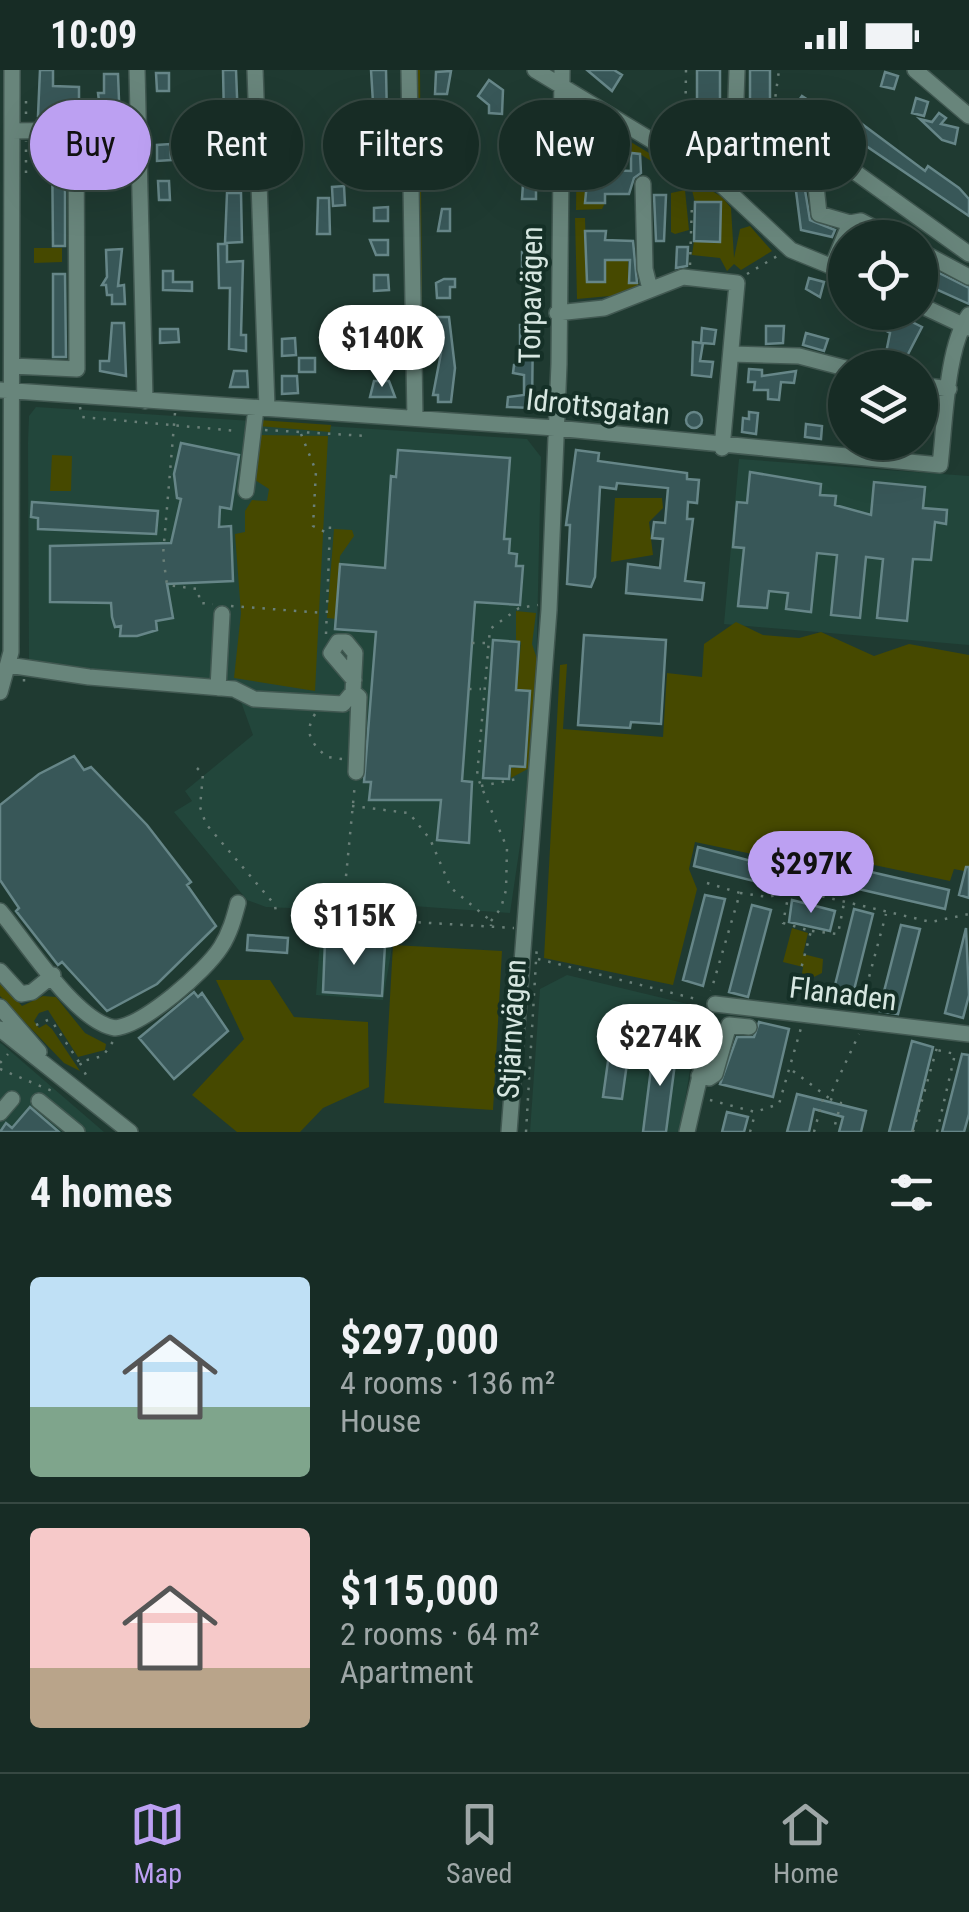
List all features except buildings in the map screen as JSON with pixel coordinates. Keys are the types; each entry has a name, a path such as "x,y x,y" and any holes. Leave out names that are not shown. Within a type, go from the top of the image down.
{"street":[{"path":"0,692 8,665 6,391 12,366 7,242 12,70"},
{"path":"137,70 145,401"},
{"path":"246,491 254,429 261,408 254,70"},
{"path":"409,70 414,418"},
{"path":"536,70 562,76 650,135"},
{"path":"736,100 737,70"},
{"path":"915,70 969,116"},
{"name":"Torpavägen","path":"509,1132 530,928 550,608 562,76"},
{"path":"12,132 76,130 77,369 12,366"},
{"path":"866,182 969,254"},
{"path":"643,184 644,269 650,289"},
{"path":"728,190 791,250 828,265"},
{"path":"816,190 819,214 840,220"},
{"path":"938,261 969,277"},
{"path":"558,313 604,308 689,277 737,283 722,448"},
{"path":"938,312 967,322 949,388 938,387"},
{"path":"731,354 799,356 828,364"},
{"name":"Idrottsgatan","path":"6,391 555,428 722,448 940,465 949,388"},
{"path":"218,688 222,614"},
{"path":"334,646 338,642 351,646 353,686 359,697 356,766"},
{"path":"8,665 234,689 254,699 318,703 342,704 353,686"},
{"path":"0,911 95,1021 115,1028 140,1018 202,970 229,934 238,903"},
{"path":"0,971 21,994 32,992 53,975"},
{"name":"Flanaden","path":"711,1003 859,1024 969,1034"},
{"path":"0,1007 77,1132"},
{"path":"698,1076 709,1078 716,1074 730,1025 749,1026"},
{"path":"688,1132 710,1028"},
{"path":"0,1029 52,1091 130,1132"},
{"path":"0,1113 12,1099"}],"path":[{"path":"686,70 686,100"},
{"path":"777,100 779,70"},
{"path":"689,277 692,203"},
{"path":"741,278 782,253"},
{"path":"80,404 82,417 368,436"},
{"path":"175,411 163,555 167,585 198,589 200,603 324,613"},
{"path":"301,432 316,471 313,526 330,533"},
{"path":"334,522 324,613 326,636 334,646"},
{"path":"491,923 506,890 508,848 480,786 482,689 490,629 520,608 550,608"},
{"path":"472,643 488,643"},
{"path":"468,689 482,689"},
{"path":"318,703 308,732 315,747 327,757 356,766 344,918 530,928"},
{"path":"198,768 203,774 200,807 206,824 275,904 276,914"},
{"path":"480,786 508,784 538,772"},
{"path":"352,806 410,813 430,838 451,888 491,923"},
{"path":"707,883 768,897 788,892 931,922 969,914"},
{"path":"537,959 711,1003 740,892"},
{"path":"788,892 783,923 811,930 838,934 845,902"},
{"path":"829,1098 859,1024 887,911"},
{"name":"Stjärnvägen","path":"526,1132 537,959 530,928"},
{"path":"694,1096 755,1112 779,1104 791,1070 811,930"},
{"path":"33,1028 50,1021 88,1076"},
{"path":"79,1062 98,1059 108,1051 115,1028"},
{"path":"914,1132 940,1033"},
{"path":"13,1050 0,1066 52,1091"},
{"path":"936,1050 955,1054 936,1132"},
{"path":"791,1070 841,1103 833,1132"},
{"path":"814,1132 824,1094"},
{"path":"750,1132 755,1112"}],"shaded area":[{"path":"416,70 420,70 420,100 416,100"},
{"path":"630,142 650,154 650,160 630,153"},
{"path":"418,190 421,190 421,403"},
{"path":"576,190 586,190 585,202 605,203 602,209 576,210"},
{"path":"685,190 689,230 675,234 671,232 671,193"},
{"path":"692,190 710,190 731,208 734,258 740,229 750,226 772,251 741,270 734,264 727,271 720,258 692,255 694,241 720,241 721,203 695,202"},
{"path":"575,218 585,218 587,282 605,282 605,260 628,260 629,282 639,283 632,294 577,299"},
{"path":"34,248 62,248 62,262 34,263"},
{"path":"36,407 527,439 541,457 536,680 529,784 510,913 399,905 383,1000 316,995 320,940 311,923 312,909 266,907 247,900 174,812 192,801 185,791 253,735 235,685 29,663 28,443 29,416"},
{"path":"259,420 331,425 330,432 258,426"},
{"path":"256,435 328,436 315,691 234,678 241,613 235,534 245,532 245,511 252,500 267,501 269,489 255,480"},
{"path":"52,455 72,456 71,491 50,491"},
{"path":"739,459 969,476 969,645 724,624"},
{"path":"615,498 662,498 663,508 649,522 653,555 611,562"},
{"path":"334,529 352,530 354,536 340,556 336,611 348,620 327,618"},
{"path":"516,611 536,613 532,644 539,665 535,765 511,778 511,768 526,767 531,691 517,689 521,642 516,640"},
{"path":"736,622 763,635 799,638 821,632 874,656 909,644 969,655 969,872 954,869 950,881 784,846 780,860 695,842 689,869 697,889 673,985 544,958 560,665 567,664 563,729 663,737 667,673 702,677 704,644"},
{"path":"792,928 808,933 803,954 823,959 822,973 814,977 802,974 803,967 783,962"},
{"path":"393,945 502,951 493,1110 384,1103"},
{"path":"567,975 700,1007 680,1132 530,1132 540,989"},
{"path":"216,980 270,980 294,1017 368,1022 369,1087 323,1108 300,1132 237,1132 192,1095 244,1039"},
{"path":"0,981 22,1006 43,996 56,997 85,1033 106,1044 105,1050 78,1057 48,1010 39,1013 34,1021 39,1028 46,1024 52,1029 80,1071 64,1063 0,996"},
{"path":"2,1044 104,1132 0,1132"}]}
